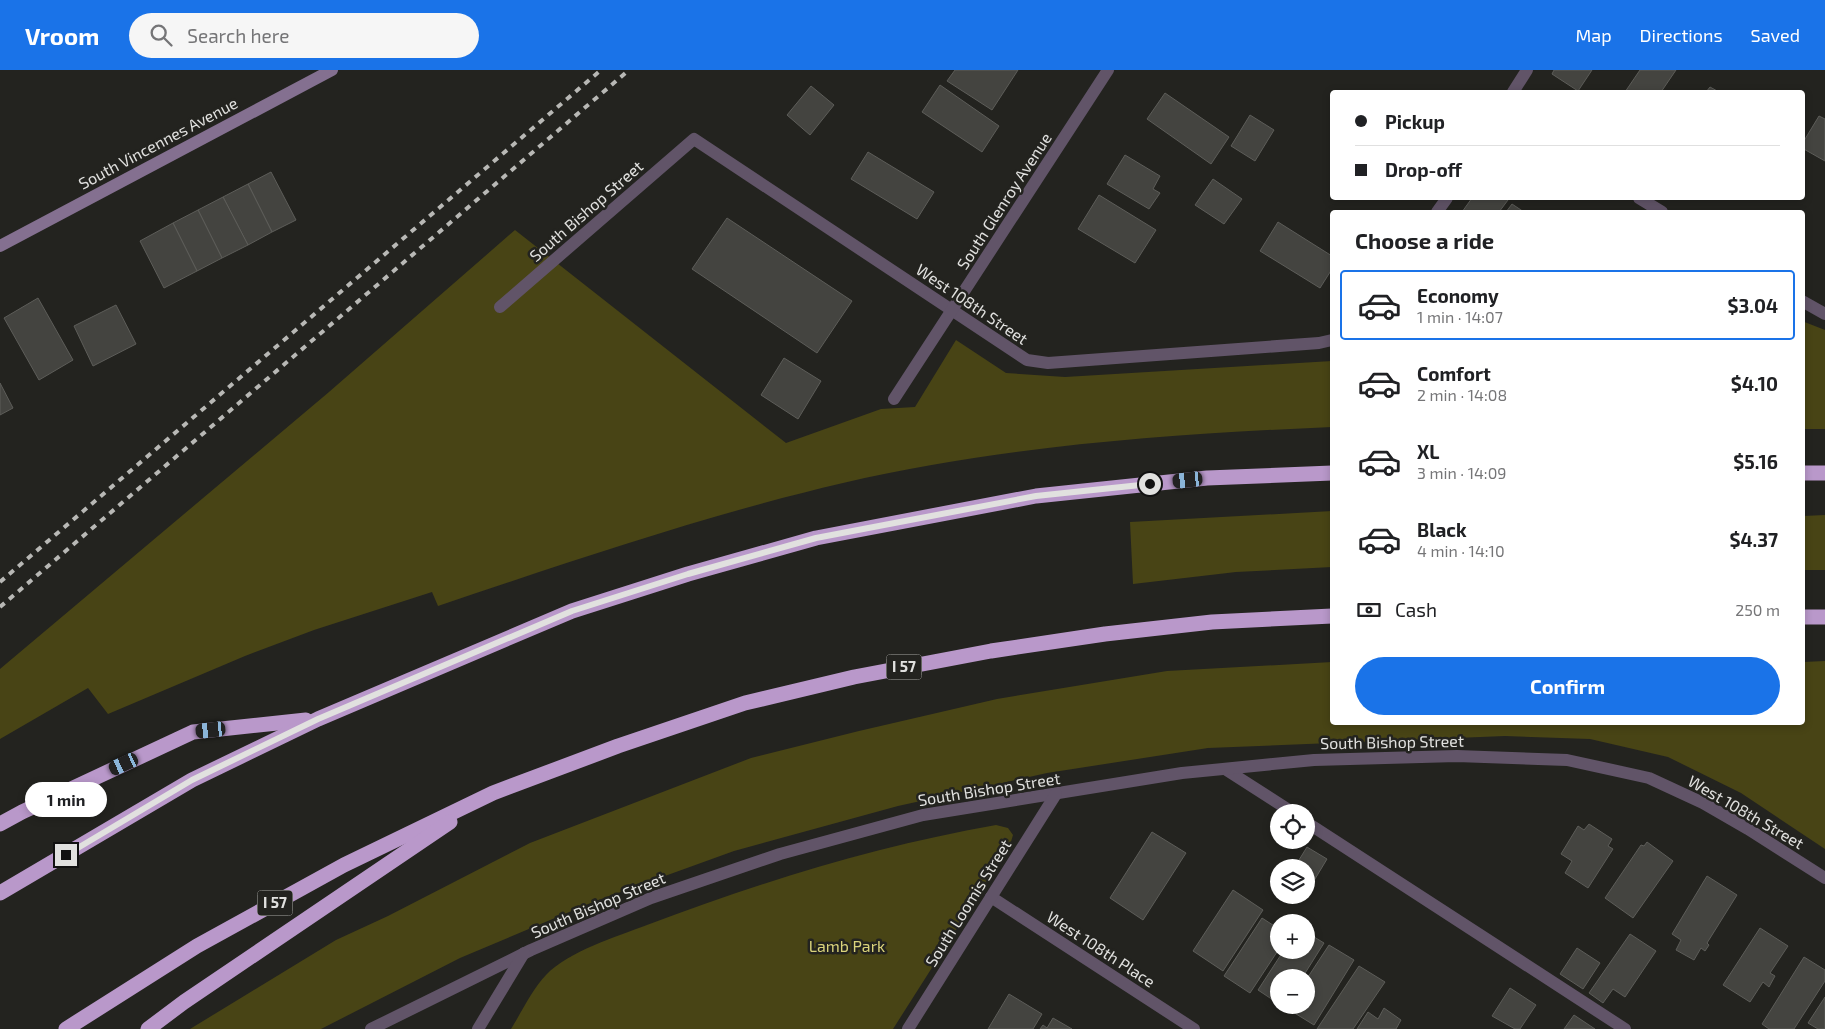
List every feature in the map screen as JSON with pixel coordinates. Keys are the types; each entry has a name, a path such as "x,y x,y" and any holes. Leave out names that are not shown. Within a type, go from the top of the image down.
{"highway":[{"path":"0,893 192,780 318,719 572,611 688,574 816,538 1036,496 1207,478 1330,473"},
{"path":"1805,473 1825,473"},
{"name":"I 57","path":"66,1029 197,946 344,865 493,793 618,746 745,703 854,677 991,650 1105,634 1212,622 1330,616"},
{"path":"1805,617 1825,617"},
{"path":"0,824 193,732 318,719"},
{"path":"148,1029 184,1002 493,793"}],"main road":[{"name":"South Vincennes Avenue","path":"0,246 332,70"}],"street":[{"name":"South Glenroy Avenue","path":"894,400 1108,70"},
{"path":"1514,90 1527,70"},
{"name":"West 108th Street","path":"694,139 1027,360 1048,363 1319,343 1330,340"},
{"name":"South Bishop Street","path":"500,307 694,139"},
{"path":"1642,200 1659,210"},
{"path":"1805,303 1825,314"},
{"name":"South Bishop Street","path":"371,1029 524,953 651,898 780,854 923,815 1182,773 1314,760 1457,756 1567,760 1649,778"},
{"path":"1225,769 1280,804"},
{"name":"West 108th Street","path":"1649,778 1703,803 1825,878"},
{"name":"South Loomis Street","path":"908,1029 1056,794"},
{"path":"1315,828 1625,1029"},
{"name":"West 108th Place","path":"991,897 1194,1029"},
{"path":"478,1029 524,953"}],"green space":[{"path":"515,230 786,443 881,409 915,407 956,340 1006,373 1065,377 1330,361 1330,427 1148,438 1025,451 904,470 843,483 690,524 438,606 432,592 314,630 245,656 108,714 88,688 0,739 0,669 329,392"},
{"path":"1805,322 1825,330 1825,429 1805,429"},
{"path":"1330,511 1330,567 1236,572 1133,584 1130,522"},
{"path":"1825,515 1825,570 1805,570 1805,516"},
{"path":"1825,661 1825,849 1741,793 1668,757 1590,739 1505,736 1208,748 1047,773 898,806 734,851 593,902 460,958 321,1029 190,1029 336,940 388,916 530,843 751,758 997,699 1167,671 1330,662 1330,725 1805,725 1805,662"},
{"name":"Lamb Park","path":"996,825 1008,828 1013,835 1010,845 893,1029 511,1029 541,980 556,966 580,952 621,934 732,894 819,867 907,843"}],"building":[{"path":"955,70 1018,70 992,110 947,81"},
{"path":"1554,70 1592,70 1579,90 1552,74"},
{"path":"1640,70 1676,70 1662,90 1626,90"},
{"path":"940,85 999,126 982,152 922,112"},
{"path":"811,86 834,105 810,135 787,115"},
{"path":"1165,93 1229,137 1211,164 1147,119"},
{"path":"1250,115 1274,130 1255,161 1231,146"},
{"path":"1819,116 1825,119 1825,161 1805,150 1805,139"},
{"path":"868,152 934,192 917,219 851,179"},
{"path":"1125,155 1160,176 1153,189 1160,193 1149,209 1107,184"},
{"path":"271,172 296,220 272,232 248,184"},
{"path":"1213,179 1242,199 1224,224 1195,205"},
{"path":"248,184 272,232 248,245 223,197"},
{"path":"1099,195 1156,230 1135,263 1078,229"},
{"path":"223,197 248,245 222,258 198,210"},
{"path":"1471,200 1508,200 1500,210 1463,210"},
{"path":"1512,204 1521,210 1508,210"},
{"path":"198,210 222,258 197,271 173,223"},
{"path":"727,218 852,301 817,353 692,269"},
{"path":"1278,222 1330,255 1330,272 1320,288 1260,251"},
{"path":"173,223 197,271 164,288 140,241"},
{"path":"38,298 73,360 39,380 4,318"},
{"path":"116,305 136,344 93,366 74,326"},
{"path":"784,358 821,381 798,419 761,395"},
{"path":"0,383 13,408 0,415"},
{"path":"1589,824 1612,839 1608,846 1613,849 1588,888 1565,873 1572,861 1561,854 1578,826 1584,830"},
{"path":"1152,832 1186,853 1143,920 1110,898"},
{"path":"1647,842 1673,861 1633,918 1605,898 1641,845 1644,846"},
{"path":"1306,849 1310,849 1327,859 1315,879 1315,859 1300,859"},
{"path":"1707,876 1737,895 1707,943 1709,945 1705,951 1701,948 1694,960 1676,950 1681,940 1672,934"},
{"path":"1233,890 1263,910 1223,971 1193,951"},
{"path":"1262,918 1270,923 1270,959 1272,959 1250,993 1224,976"},
{"path":"1760,928 1788,946 1770,973 1775,976 1769,987 1763,982 1750,1002 1723,985"},
{"path":"1630,934 1656,951 1625,997 1613,989 1603,1003 1589,993"},
{"path":"1315,938 1324,943 1315,957"},
{"path":"1329,945 1354,960 1314,1025 1296,1014 1315,1014 1315,969 1313,969"},
{"path":"1577,948 1600,963 1583,989 1560,974"},
{"path":"1804,957 1825,970 1825,981 1794,1029 1769,1029 1762,1024"},
{"path":"1278,959 1314,959 1308,969 1272,969"},
{"path":"1359,966 1385,982 1353,1029 1317,1029"},
{"path":"1270,972 1270,998 1258,990"},
{"path":"1510,988 1536,1005 1520,1029 1515,1029 1492,1016"},
{"path":"1009,994 1042,1014 1033,1029 988,1029"},
{"path":"1825,997 1825,1029 1818,1029 1808,1023"},
{"path":"1384,1008 1401,1020 1396,1029 1357,1029 1368,1012 1378,1019"},
{"path":"1574,1015 1595,1029 1564,1029"},
{"path":"1053,1018 1072,1029 1040,1029 1043,1025 1047,1028"}],"railway":[{"path":"0,582 601,70"},
{"path":"0,607 629,70"}],"route":[{"path":"66,855 192,780 318,719 572,611 688,574 816,538 1036,496 1150,484"}]}
